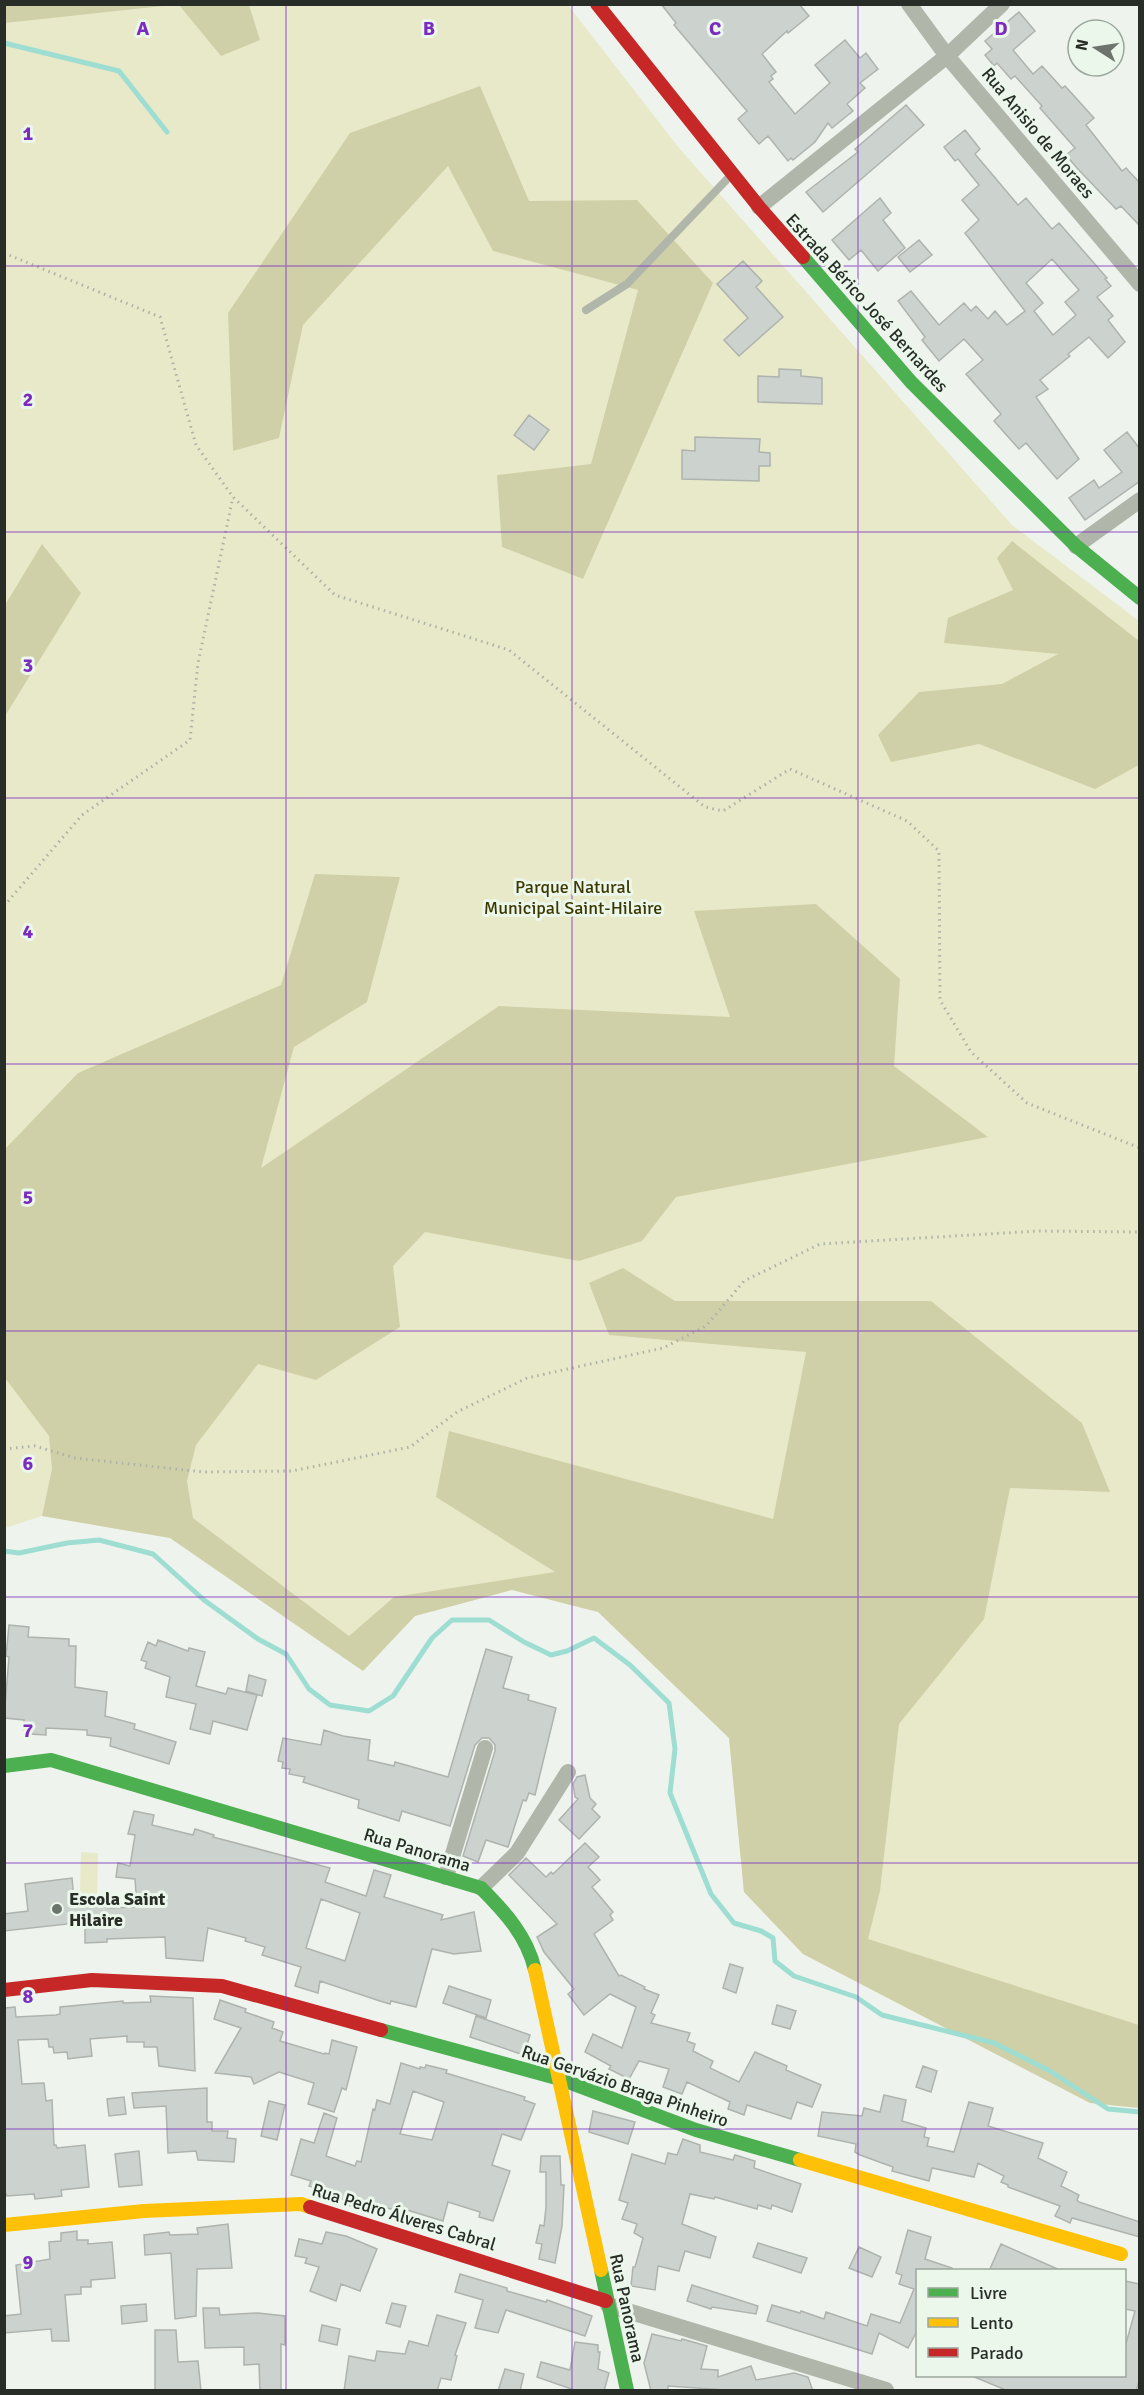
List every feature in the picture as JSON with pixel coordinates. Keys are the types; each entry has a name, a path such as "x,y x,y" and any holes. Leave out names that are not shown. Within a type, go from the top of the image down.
{"street":[{"name":"Estrada Bérico José Bernardes","path":"597,4 759,207 911,382 1076,546 1140,598"},
{"name":"Rua Anisio de Moraes","path":"909,4 947,56 1140,284"},
{"path":"759,207 947,56 1002,4"},
{"path":"1076,546 1140,500"},
{"path":"446,1877 485,1748"},
{"name":"Rua Panorama","path":"4,1766 51,1760 446,1877 481,1888 509,1916 531,1954 627,2391"},
{"path":"481,1888 517,1853 568,1772"},
{"name":"Rua Gervázio Braga Pinheiro","path":"4,1990 92,1980 222,1986 560,2079 696,2130 1121,2254"},
{"name":"Rua Pedro Álveres Cabral","path":"4,2225 144,2211 301,2204 886,2391"}],"lane":[{"path":"586,310 627,284 732,174"}],"path":[{"path":"4,253 160,317 196,445 233,497 335,595 509,650 705,807 723,811 790,769 907,821 939,851 940,1000 971,1052 1027,1103 1140,1148"},
{"path":"4,906 82,815 190,740 198,663 233,497"},
{"path":"4,1449 35,1446 75,1458 203,1472 292,1471 410,1447 457,1412 527,1378 663,1348 706,1326 744,1281 820,1244 1038,1230 1140,1232"}],"green space":[{"path":"5,4 172,4 172,5 5,23"},
{"name":"Parque Natural Municipal Saint-Hilaire","path":"4,5 568,5 679,148 1012,525 1139,621 1139,2108 1090,2103 803,1954 744,1892 729,1738 598,1612 512,1590 415,1616 363,1671 170,1538 42,1516 5,1528"},
{"path":"179,5 249,5 260,40 221,56"},
{"path":"480,86 529,201 637,200 713,283 583,579 502,547 497,475 591,464 638,290 493,251 448,166 303,325 279,438 233,451 228,313 350,133"},
{"path":"1012,541 1139,641 1139,765 1095,789 979,744 891,762 878,735 919,692 1002,684 1058,654 944,643 948,618 1013,590 997,558"},
{"path":"42,544 81,593 5,716 5,605"},
{"path":"315,874 400,877 367,1002 294,1047 261,1168 499,1006 730,1017 694,911 816,904 900,979 894,1066 988,1137 676,1197 642,1241 579,1261 425,1232 393,1266 400,1327 316,1380 258,1364 196,1445 187,1481 193,1518 349,1636 394,1597 555,1572 436,1497 449,1431 773,1519 806,1352 609,1335 589,1283 623,1268 675,1301 931,1301 1082,1423 1110,1492 1010,1488 984,1619 899,1724 880,1891 868,1939 1139,2025 1139,2108 1090,2103 803,1954 744,1892 729,1738 598,1612 512,1590 415,1616 363,1671 170,1538 42,1516 52,1469 49,1436 5,1378 5,1149 78,1073 281,985"},
{"path":"81,1852 98,1853 97,1894 80,1893"}],"building":[{"path":"661,4 799,4 809,16 788,33 787,31 762,54 776,72 771,76 773,79 769,82 795,114 830,83 815,65 845,40 860,58 866,53 878,69 860,83 865,88 847,104 853,111 832,128 828,123 815,142 793,160 791,158 788,161 768,136 759,144 738,119 747,111 674,25 676,23"},
{"path":"1019,12 1035,31 1013,50 1033,74 1042,66 1062,88 1065,86 1094,118 1086,125 1122,171 1126,168 1140,183 1140,226 1121,206 1116,209 1066,155 1075,148 1015,76 1011,79 997,63 994,66 985,55 992,49 985,41"},
{"path":"906,105 924,125 823,212 806,192 858,152 855,149"},
{"path":"965,130 980,149 975,154 1018,205 1026,198 1052,229 1059,223 1107,278 1105,279 1111,286 1097,297 1113,316 1108,320 1125,342 1108,358 1089,337 1040,380 1048,389 1036,397 1079,459 1057,479 1026,443 1019,449 994,421 1001,414 966,374 983,360 964,339 939,361 922,340 925,337 898,301 911,291 939,325 964,303 971,311 976,306 988,319 995,311 1007,325 1025,311 965,233 979,220 962,200 979,185 958,159 955,161 944,147","holes":["1052,259 1079,290 1065,302 1076,315 1053,335 1034,311 1043,303 1026,283"]},
{"path":"880,198 891,213 883,220 905,248 878,271 861,250 849,260 832,240"},
{"path":"919,240 932,255 910,272 898,257"},
{"path":"743,261 762,281 756,287 783,317 739,356 724,340 748,318 717,284"},
{"path":"779,369 801,370 801,376 822,378 822,404 758,402 758,376 779,377"},
{"path":"529,415 549,430 534,450 514,435"},
{"path":"1127,432 1140,449 1140,481 1085,520 1069,498 1094,480 1099,488 1122,472 1104,450"},
{"path":"695,437 760,439 759,452 770,453 770,466 759,466 759,481 682,479 682,450 695,451"},
{"path":"9,1625 29,1627 28,1637 69,1639 69,1646 76,1646 75,1687 107,1692 105,1716 135,1724 134,1729 176,1742 169,1764 110,1746 111,1738 87,1735 87,1730 46,1728 46,1735 30,1734 31,1730 24,1730 24,1720 4,1718"},
{"path":"158,1640 188,1651 189,1648 205,1652 196,1686 226,1694 228,1688 257,1695 247,1730 213,1721 210,1734 190,1729 196,1704 166,1697 170,1677 145,1668 147,1662 141,1660 148,1642 156,1646"},
{"path":"486,1649 512,1657 503,1688 529,1695 528,1700 556,1708 535,1795 529,1793 526,1801 523,1800 508,1847 486,1840 478,1862 463,1856 495,1751 495,1745 489,1738 482,1738 475,1745 450,1826 402,1811 399,1821 358,1808 359,1800 303,1782 305,1777 289,1774 290,1769 282,1768 283,1762 278,1761 283,1738 321,1745 324,1730 343,1736 370,1740 368,1760 394,1766 395,1762 448,1777"},
{"path":"249,1675 266,1680 262,1696 246,1691"},
{"path":"585,1775 590,1798 596,1804 592,1809 600,1817 579,1839 559,1820 578,1799 575,1797 573,1784 577,1777"},
{"path":"134,1811 154,1815 152,1825 193,1835 195,1829 214,1835 213,1837 330,1868 325,1882 366,1896 374,1870 391,1875 384,1897 443,1915 441,1920 474,1912 481,1951 454,1954 432,1949 416,2007 391,2001 390,2004 320,1981 318,1993 295,1986 301,1967 262,1955 265,1947 245,1941 246,1938 208,1928 203,1961 166,1958 165,1937 107,1939 107,1942 85,1943 85,1922 4,1931 4,1914 28,1911 25,1884 72,1878 74,1900 108,1901 108,1908 137,1907 135,1879 116,1877 118,1863 130,1866 135,1835 128,1834","holes":["321,1899 360,1913 345,1961 306,1948"]},
{"path":"585,1843 599,1857 588,1867 600,1880 592,1887 613,1912 610,1915 613,1920 594,1934 619,1976 659,1995 651,2013 655,2015 651,2023 690,2033 687,2041 695,2044 693,2051 713,2061 710,2068 739,2082 755,2052 787,2066 786,2070 821,2085 812,2107 797,2102 791,2119 747,2105 744,2115 728,2109 730,2102 687,2082 682,2094 663,2087 669,2069 639,2061 629,2079 609,2069 611,2066 585,2052 593,2034 622,2048 636,2007 610,1994 584,2015 568,1994 574,1989 544,1952 537,1937 557,1924 509,1875 526,1858 546,1877 551,1872 553,1874"},
{"path":"730,1964 743,1968 736,1993 723,1988"},
{"path":"449,1986 491,2000 486,2018 443,2003"},
{"path":"150,1996 193,1998 195,2071 159,2066 157,2047 144,2047 144,2042 127,2042 127,2036 90,2039 92,2056 68,2059 67,2052 54,2053 53,2047 49,2047 48,2039 18,2040 22,2084 44,2083 46,2101 52,2100 54,2145 57,2148 85,2145 89,2187 61,2190 62,2196 35,2199 34,2194 7,2196 4,2190 4,2008 15,2007 16,2017 56,2015 60,2014 60,2007 123,2001 123,2003 151,2002"},
{"path":"220,2000 274,2022 272,2028 283,2032 280,2041 324,2054 329,2054 332,2040 357,2047 346,2090 342,2088 334,2112 308,2104 314,2083 279,2072 254,2084 251,2077 215,2073 241,2028 214,2019"},
{"path":"777,2005 796,2011 790,2029 772,2024"},
{"path":"476,2016 530,2035 524,2055 470,2037"},
{"path":"401,2063 420,2069 420,2067 425,2068 426,2065 447,2070 446,2073 525,2097 524,2100 535,2104 521,2140 502,2134 492,2165 510,2171 493,2221 479,2217 480,2212 448,2202 443,2221 407,2210 406,2213 365,2202 364,2209 347,2205 344,2203 345,2200 309,2186 311,2181 291,2175 301,2139 314,2143 324,2113 337,2118 326,2156 355,2166 357,2161 361,2162 377,2100 390,2104","holes":["413,2091 444,2102 432,2140 400,2134"]},
{"path":"923,2066 937,2071 931,2092 916,2087"},
{"path":"207,2088 207,2122 212,2122 212,2131 228,2131 227,2138 236,2139 234,2162 198,2160 196,2151 168,2153 166,2106 134,2108 132,2093"},
{"path":"884,2095 906,2100 902,2121 926,2128 924,2137 929,2138 927,2146 954,2152 969,2102 993,2108 988,2126 1043,2143 1038,2158 1067,2172 1061,2186 1079,2195 1077,2200 1079,2202 1140,2222 1140,2237 1072,2218 1070,2223 1055,2216 1060,2206 1008,2187 1001,2182 1004,2176 978,2163 974,2177 932,2168 929,2181 892,2171 893,2167 860,2155 855,2152 856,2144 818,2136 822,2112 862,2116 864,2108 880,2112"},
{"path":"124,2097 126,2114 109,2116 107,2099"},
{"path":"269,2101 285,2105 277,2140 261,2136"},
{"path":"593,2111 635,2122 628,2144 589,2132"},
{"path":"683,2139 700,2145 700,2152 733,2160 735,2155 755,2161 754,2168 801,2184 792,2212 772,2205 771,2209 758,2205 757,2209 715,2197 714,2199 690,2194 682,2224 716,2237 710,2258 685,2251 679,2271 658,2266 655,2290 631,2286 633,2267 635,2267 643,2238 634,2233 637,2224 622,2219 628,2203 619,2200 632,2154 665,2164 668,2153 677,2155"},
{"path":"139,2151 142,2185 119,2187 115,2154"},
{"path":"541,2156 560,2156 561,2185 564,2185 562,2226 555,2263 539,2259 542,2244 536,2243 540,2225 544,2226 546,2207 546,2172 540,2172"},
{"path":"228,2224 232,2268 197,2269 196,2316 175,2319 171,2253 145,2255 144,2235 169,2232 170,2235 198,2234 197,2228"},
{"path":"908,2230 931,2237 925,2259 952,2268 916,2269 916,2333 908,2348 879,2333 872,2354 767,2321 772,2305 824,2319 826,2312 867,2326 871,2314 900,2323 914,2289 899,2284 902,2275 896,2273"},
{"path":"77,2231 77,2240 88,2240 88,2244 112,2242 115,2278 91,2280 91,2287 81,2287 81,2294 65,2295 69,2341 52,2341 51,2329 4,2333 4,2316 21,2314 16,2265 50,2259 49,2242 61,2241 61,2233"},
{"path":"326,2232 346,2236 377,2249 360,2291 341,2284 336,2301 310,2291 319,2267 305,2263 307,2258 295,2256 299,2239 322,2244"},
{"path":"758,2243 807,2258 801,2273 753,2257"},
{"path":"1001,2244 1057,2269 990,2269"},
{"path":"859,2247 881,2257 872,2277 849,2268"},
{"path":"460,2274 507,2288 507,2291 546,2302 547,2300 592,2316 585,2336 506,2310 498,2333 475,2328 483,2300 455,2292"},
{"path":"1126,2281 1140,2284 1140,2378 1136,2391 1008,2391 974,2377 1126,2377 1126,2343 1135,2311 1126,2309"},
{"path":"692,2285 758,2306 756,2314 712,2307 711,2309 687,2301"},
{"path":"392,2303 406,2306 400,2327 386,2323"},
{"path":"146,2304 147,2321 122,2324 121,2306"},
{"path":"203,2308 219,2308 220,2315 258,2313 285,2316 285,2345 281,2344 281,2391 260,2391 259,2364 244,2365 244,2347 205,2348"},
{"path":"437,2315 466,2323 455,2355 457,2356 451,2380 441,2378 437,2391 344,2391 349,2356 375,2361 377,2351 405,2354 409,2341 428,2346"},
{"path":"322,2325 340,2329 337,2345 319,2341"},
{"path":"155,2330 176,2330 178,2362 198,2361 201,2391 155,2391"},
{"path":"652,2334 707,2346 701,2369 718,2370 718,2377 751,2366 756,2380 794,2373 808,2377 813,2391 740,2391 668,2386 668,2391 651,2391 644,2363"},
{"path":"575,2342 598,2345 598,2352 600,2352 598,2369 609,2373 604,2391 577,2391 537,2377 541,2362 570,2370"},
{"path":"505,2369 524,2374 520,2391 498,2391"}],"waterway":[{"path":"4,43 119,71 167,132"},
{"path":"4,1551 19,1553 67,1543 99,1540 153,1554 204,1600 258,1639 286,1654 309,1689 330,1705 369,1711 393,1696 432,1638 452,1620 489,1620 524,1642 551,1655 567,1651 594,1638 630,1665 669,1703 675,1749 670,1793 711,1894 734,1923 761,1931 773,1938 775,1961 794,1976 856,1997 882,2015 994,2043 1050,2071 1108,2109 1140,2112"}],"traffic: fast":[{"path":"803,257 911,382 1076,546 1140,598"},
{"path":"4,1766 51,1760 481,1888 521,1935 535,1970"},
{"path":"381,2030 560,2079 696,2130 800,2160"},
{"path":"601,2270 627,2390"}],"traffic: slow":[{"path":"535,1970 601,2270"},
{"path":"800,2160 1121,2254"},
{"path":"4,2225 144,2211 301,2204 310,2207"}],"traffic: jam":[{"path":"597,4 759,207 803,257"},
{"path":"4,1990 92,1980 222,1986 381,2030"},
{"path":"310,2207 606,2301"}],"place":[{"name":"Escola Saint Hilaire","path":"57,1909"}]}
